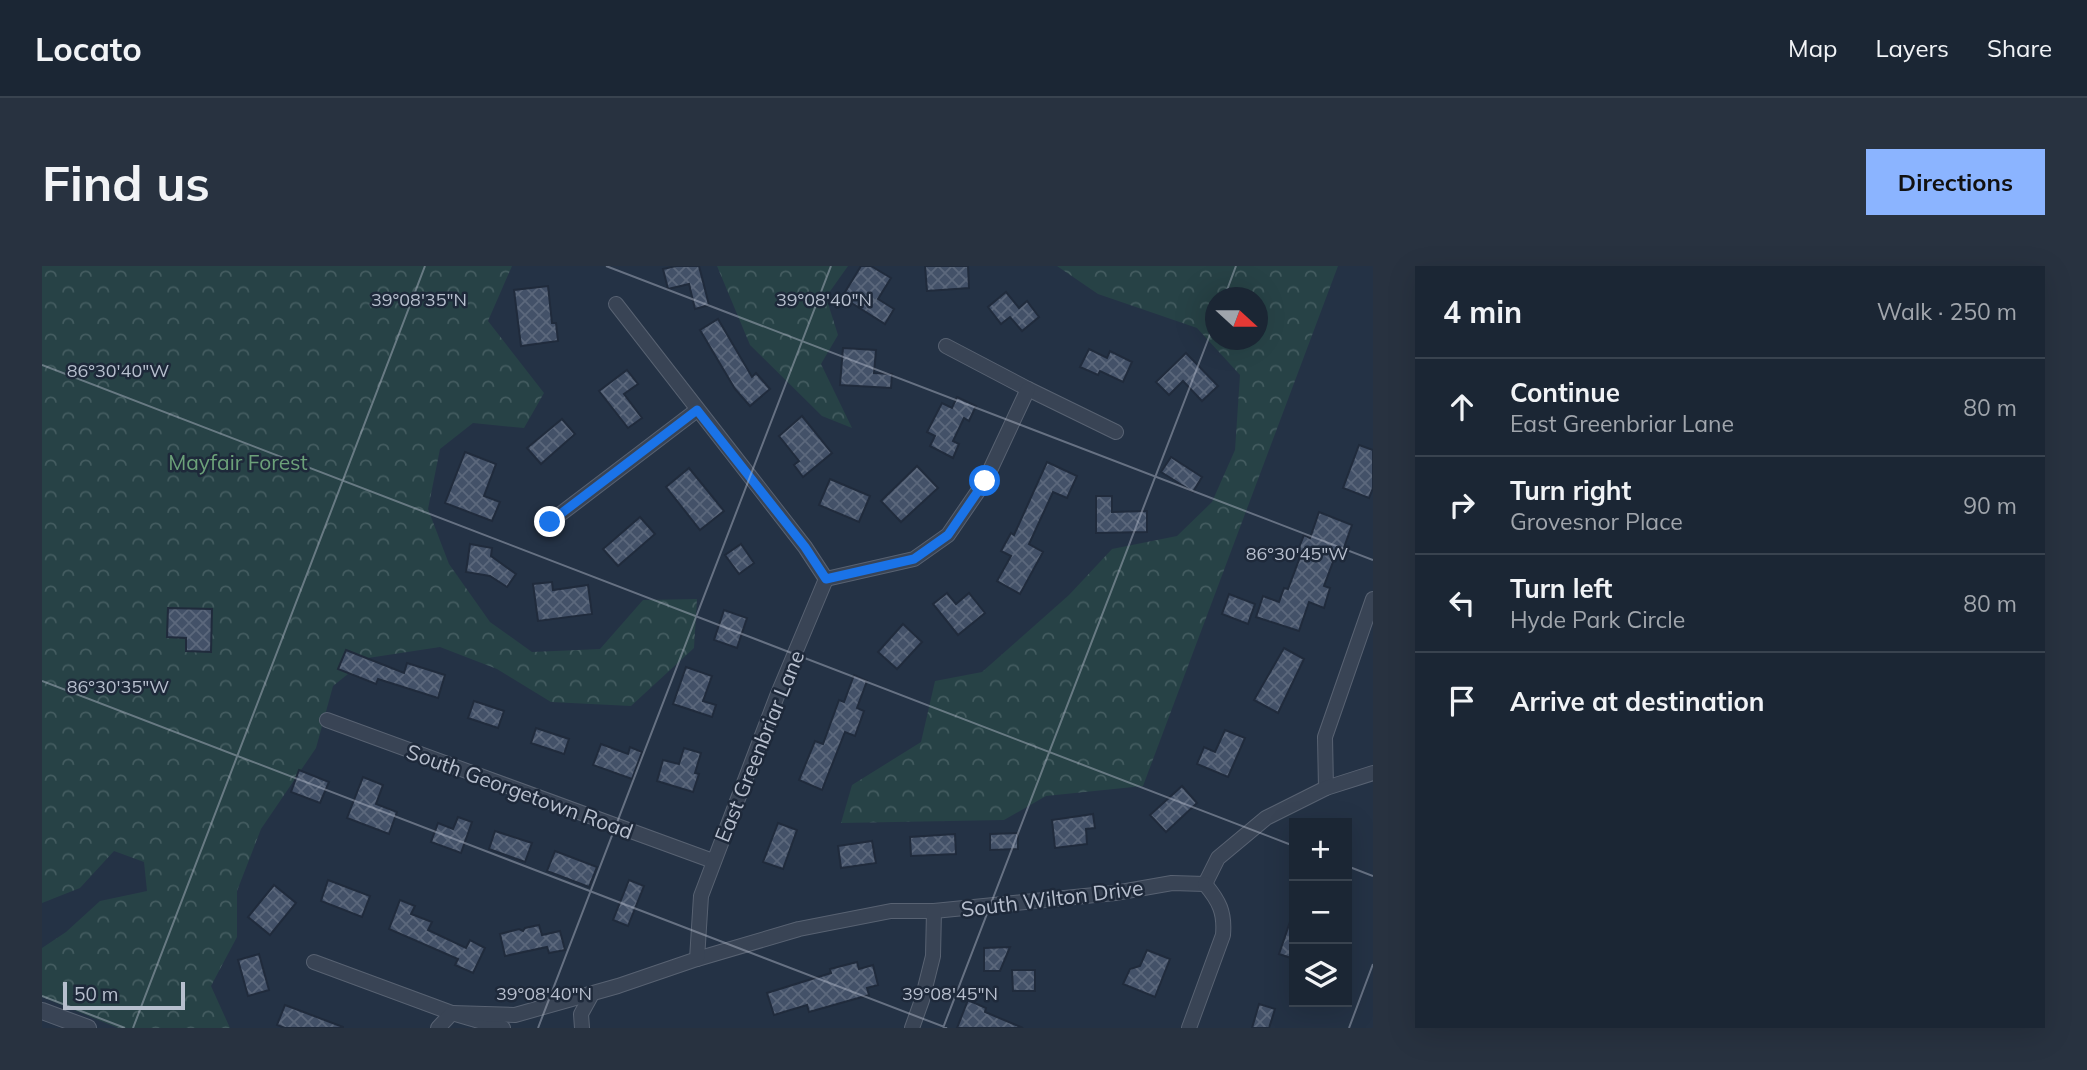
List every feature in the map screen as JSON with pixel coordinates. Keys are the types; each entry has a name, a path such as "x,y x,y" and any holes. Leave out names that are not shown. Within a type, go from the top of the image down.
{"street":[{"path":"616,304 805,547 826,579 914,559 948,535 985,481 1028,389"},
{"path":"946,345 1116,432"},
{"path":"550,522 697,410"},
{"name":"East Greenbriar Lane","path":"697,959 701,896 777,696 826,579"},
{"path":"1326,788 1325,737 1373,598"},
{"name":"South Georgetown Road","path":"327,720 713,861"},
{"path":"1189,1028 1223,934 1224,919 1219,902 1205,884 1218,858 1266,818 1326,788 1373,773"},
{"name":"South Wilton Drive","path":"697,959 799,929 891,911 934,911 1115,893 1172,883 1205,884"},
{"path":"912,1028 933,956 934,911"},
{"path":"439,1028 452,1021 516,1015 592,994 697,959"},
{"path":"314,962 452,1021 503,1028"},
{"path":"582,1028 581,1014 592,994"},
{"path":"42,1011 62,1024 88,1028"}],"green space":[{"name":"Mayfair Forest","path":"42,266 512,266 488,321 544,393 524,428 473,423 440,449 428,509 449,564 490,622 532,652 600,649 643,600 697,599 694,648 631,706 551,702 497,669 440,647 368,658 333,686 316,748 261,829 237,891 237,937 211,986 230,1028 118,1028 42,997 42,948 66,932 100,901 147,891 144,862 114,851 80,888 42,903"},
{"path":"717,266 848,266 826,297 838,335 821,364 852,428 822,416 750,345"},
{"path":"1057,266 1338,266 1143,786 1046,796 1004,820 841,823 852,785 921,742 935,681 982,672 1069,595 1112,549 1177,536 1212,502 1235,450 1240,375 1217,350 1268,350 1268,287 1205,287 1205,337 1197,328 1098,294"}],"building":[{"path":"699,266 709,305 695,309 689,284 668,289 663,269"},
{"path":"861,266 871,266 891,278 878,299 894,309 885,324 842,297"},
{"path":"925,266 968,266 969,288 927,291"},
{"path":"548,286 552,323 556,323 558,341 521,346 514,290"},
{"path":"1006,292 1019,308 1027,301 1039,317 1022,331 1010,317 1001,324 988,307"},
{"path":"718,319 752,377 756,373 770,389 750,406 735,389 700,330"},
{"path":"843,348 876,350 874,373 892,374 891,388 840,385"},
{"path":"1089,349 1107,358 1110,351 1132,362 1123,382 1100,371 1098,375 1080,367"},
{"path":"1186,353 1218,386 1202,401 1183,381 1169,395 1156,382"},
{"path":"627,370 638,384 624,394 642,418 628,428 599,391"},
{"path":"957,397 976,406 969,421 964,418 953,441 959,444 953,458 930,446 935,436 927,432 942,403 952,408"},
{"path":"802,416 832,453 803,477 794,465 799,461 779,436"},
{"path":"562,419 575,434 541,464 527,448"},
{"path":"1359,445 1373,450 1373,488 1369,498 1343,488"},
{"path":"465,452 496,464 484,496 500,502 492,521 445,503"},
{"path":"1171,457 1202,477 1193,492 1161,472"},
{"path":"1047,462 1077,476 1067,498 1053,492 1029,544 1043,552 1020,594 997,581 1011,556 1001,551 1011,533 1014,535"},
{"path":"917,466 938,488 901,522 881,501"},
{"path":"689,468 724,511 700,530 666,487"},
{"path":"830,479 870,496 859,522 819,505"},
{"path":"1096,496 1112,496 1112,512 1147,511 1147,532 1096,533"},
{"path":"1319,512 1352,525 1341,556 1336,554 1324,586 1330,588 1324,608 1309,602 1299,631 1256,617 1263,596 1279,602 1284,588 1288,589 1300,557 1296,555 1304,535 1310,538"},
{"path":"640,517 655,534 618,566 603,549"},
{"path":"470,544 492,548 491,556 516,574 507,587 490,576 466,572"},
{"path":"741,544 754,563 739,574 725,555"},
{"path":"552,582 553,590 588,585 592,614 538,621 533,584"},
{"path":"947,593 956,604 969,593 985,613 958,635 933,604"},
{"path":"1229,594 1255,604 1248,624 1222,614"},
{"path":"168,608 212,609 211,652 186,651 186,638 167,637"},
{"path":"724,610 747,618 737,648 714,640"},
{"path":"903,624 922,642 897,669 878,652"},
{"path":"1284,648 1304,659 1278,713 1254,700"},
{"path":"346,650 404,673 407,663 445,675 438,698 378,679 376,684 338,669"},
{"path":"686,667 712,676 703,701 716,705 712,717 673,704"},
{"path":"854,675 867,681 857,708 864,711 855,736 845,732 822,790 799,780 815,741 823,744 839,700 844,702"},
{"path":"474,701 504,711 498,728 468,718"},
{"path":"536,728 569,739 564,754 531,743"},
{"path":"1225,730 1245,738 1228,777 1197,764 1204,747 1215,752"},
{"path":"601,744 628,754 630,747 642,752 632,779 593,765"},
{"path":"684,748 701,753 695,773 699,774 693,792 657,781 663,760 679,764"},
{"path":"299,770 329,782 320,803 291,792"},
{"path":"363,777 383,785 376,804 397,812 389,834 347,818"},
{"path":"1182,786 1197,803 1166,832 1150,815"},
{"path":"1093,814 1095,828 1086,829 1087,844 1055,848 1052,820"},
{"path":"458,817 472,822 461,853 431,842 438,823 453,829"},
{"path":"778,823 797,830 783,869 763,862"},
{"path":"495,831 532,843 525,862 489,849"},
{"path":"1018,833 1018,849 990,850 990,834"},
{"path":"955,834 956,854 911,856 910,837"},
{"path":"872,841 876,863 841,868 838,846"},
{"path":"555,851 597,867 589,887 547,871"},
{"path":"328,880 370,896 362,917 321,901"},
{"path":"629,880 644,886 628,926 613,920"},
{"path":"274,885 296,903 270,935 248,917"},
{"path":"400,900 415,906 411,914 432,922 428,930 466,948 470,940 485,948 473,973 455,965 458,959 389,929"},
{"path":"539,925 542,935 560,931 565,950 549,953 547,947 505,956 500,934 519,929 523,931 525,928"},
{"path":"1289,925 1289,957 1279,954"},
{"path":"1010,947 1000,971 984,971 984,948"},
{"path":"1147,950 1170,959 1155,997 1123,984 1130,969 1140,966"},
{"path":"259,954 269,990 248,996 238,960"},
{"path":"857,962 859,969 873,965 878,985 867,988 869,995 809,1012 807,1005 774,1015 767,993 831,973 830,969"},
{"path":"1012,970 1035,970 1035,991 1013,991"},
{"path":"968,1000 986,1008 985,1012 1023,1028 957,1028"},
{"path":"1259,1004 1275,1009 1269,1028 1252,1028"},
{"path":"285,1005 343,1028 285,1028 277,1025"}],"route":[{"path":"550,522 697,410 805,547 826,579 914,559 948,535 985,481"}]}
